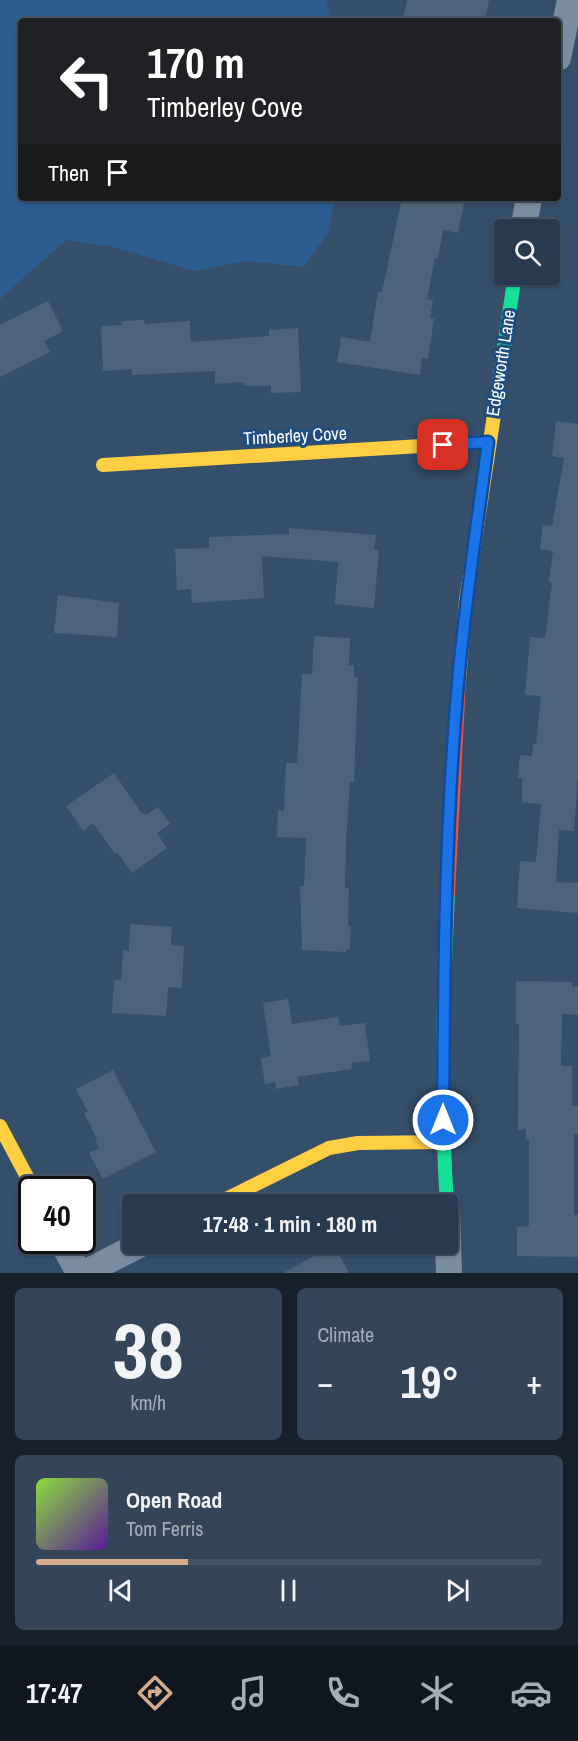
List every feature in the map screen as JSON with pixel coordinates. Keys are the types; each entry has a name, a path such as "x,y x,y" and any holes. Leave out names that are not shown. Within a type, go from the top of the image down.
{"street":[{"path":"561,44 570,0"},
{"path":"525,219 528,201"},
{"name":"Edgeworth Lane","path":"446,1194 443,1142 444,970 454,741 466,600 513,285"},
{"name":"Timberley Cove","path":"103,465 488,442"},
{"path":"0,1126 26,1176"},
{"path":"236,1194 328,1148 358,1143 443,1142"},
{"path":"69,1254 79,1273"},
{"path":"84,1273 122,1254"},
{"path":"448,1254 449,1273"}],"shaded area":[{"path":"0,0 326,0 330,18 18,18 18,201 334,201 328,233 304,267 246,261 194,271 113,247 66,240 0,299"}],"building":[{"path":"407,0 489,0 486,18 404,18"},
{"path":"401,201 464,201 458,233 443,230 438,258 435,258 427,299 433,300 430,318 434,319 428,359 422,358 420,375 337,362 341,337 370,342 378,291 382,292"},
{"path":"48,301 63,331 44,341 50,352 0,377 0,325"},
{"path":"144,320 145,324 190,321 191,342 269,336 269,330 298,328 301,392 271,393 271,386 246,386 242,382 215,384 215,371 132,375 132,369 103,371 101,326 122,325 122,321"},
{"path":"556,421 578,424 578,775 574,831 559,830 556,882 578,883 578,913 517,908 520,861 536,862 541,804 522,802 522,778 518,778 520,755 532,756 533,744 536,744 541,696 525,695 530,637 545,638 552,583 549,582 553,551 540,549 543,525 552,526 564,458 552,456"},
{"path":"289,528 376,535 374,550 379,550 374,608 335,604 338,562 262,556 264,598 192,603 191,589 177,590 175,549 209,548 209,537 289,534"},
{"path":"58,595 119,603 117,637 54,633"},
{"path":"314,636 350,638 349,665 354,665 354,677 358,677 354,782 350,782 346,840 345,888 349,888 348,926 351,926 350,949 346,949 346,952 302,950 300,886 304,886 306,838 277,837 278,810 284,811 286,763 297,763 302,674 312,674"},
{"path":"114,773 142,814 144,812 146,815 158,807 170,824 157,833 167,848 132,873 93,823 83,831 66,806"},
{"path":"130,924 172,927 171,945 184,946 182,988 168,987 166,1016 112,1013 114,980 121,980 123,950 129,951"},
{"path":"516,981 572,982 572,987 578,987 578,1015 562,1014 561,1066 572,1066 572,1106 578,1106 578,1134 574,1134 574,1215 578,1215 578,1257 517,1256 517,1227 529,1226 529,1140 526,1140 526,1129 518,1130 519,1024 516,1024"},
{"path":"288,999 292,1024 338,1017 340,1026 365,1023 370,1061 351,1063 352,1069 297,1077 299,1085 276,1089 275,1082 265,1084 261,1058 271,1056 263,1003"},
{"path":"113,1070 156,1152 103,1179 89,1153 99,1148 84,1113 88,1112 76,1089"},
{"path":"318,1254 339,1254 349,1273 283,1273"}],"traffic: fast":[{"path":"502,362 513,285"},
{"path":"447,1194 443,1049 448,894"}],"traffic: slow":[{"path":"459,680 466,600 502,362"},
{"path":"103,465 488,442"},
{"path":"0,1126 27,1176"},
{"path":"236,1194 329,1148 358,1143 443,1142"}],"traffic: jam":[{"path":"448,894 459,680"}],"route":[{"path":"443,445 488,442 466,600 457,695 444,970 443,1120"}]}
